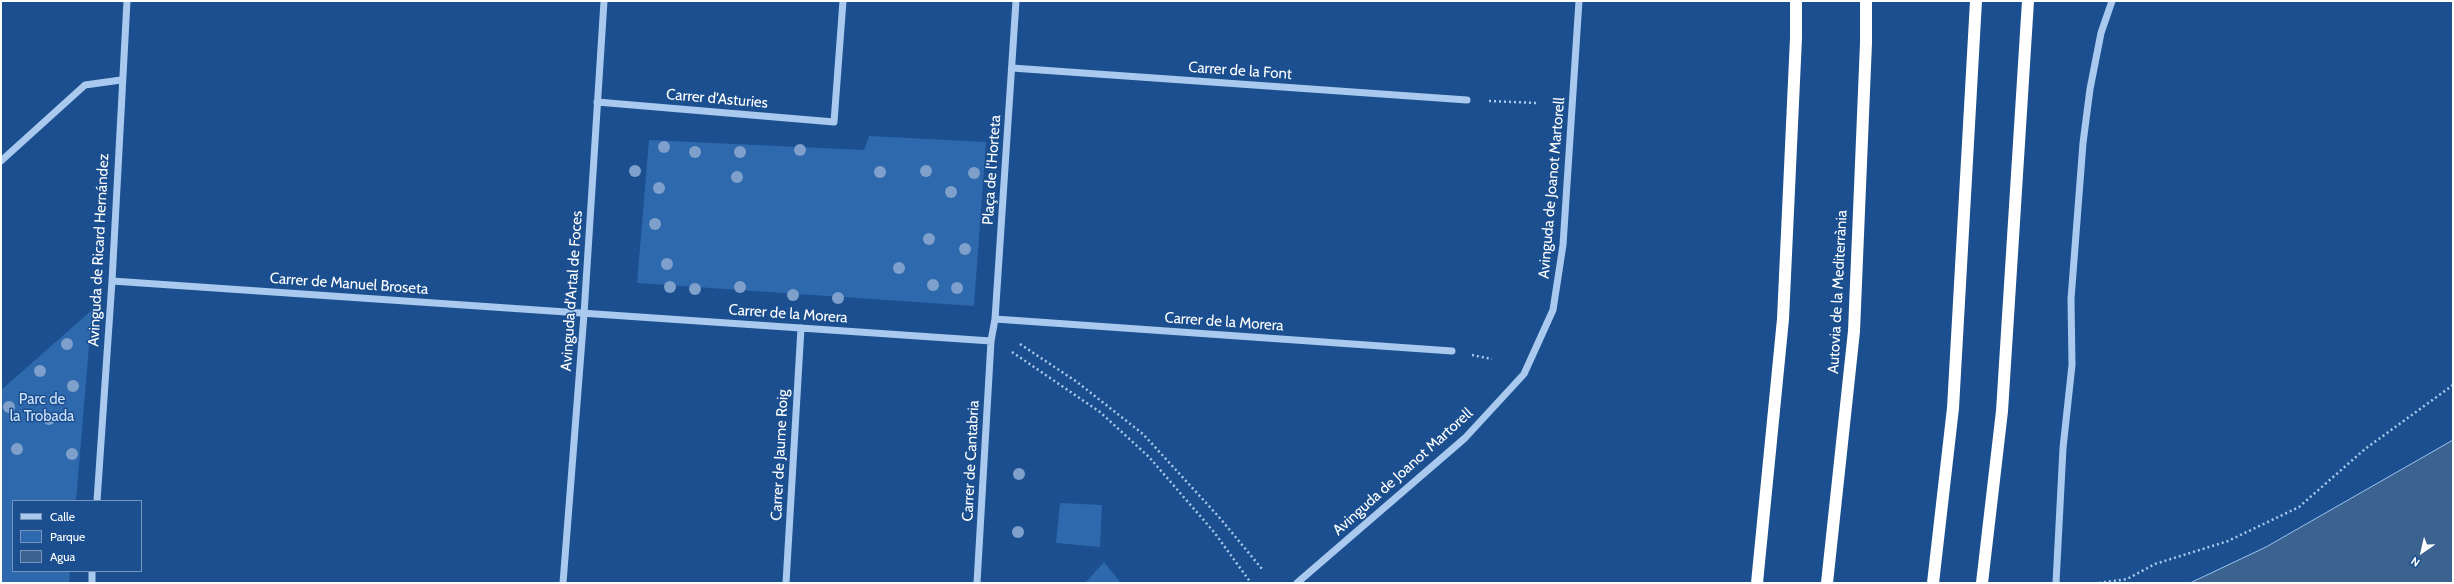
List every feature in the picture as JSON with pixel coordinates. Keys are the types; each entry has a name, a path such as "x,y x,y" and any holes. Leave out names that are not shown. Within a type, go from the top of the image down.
{"highway":[{"path":"1757,583 1783,319 1796,38 1796,1"},
{"name":"Autovia de la Mediterrània","path":"1827,583 1854,330 1866,43 1866,1"},
{"path":"1982,583 2002,411 2028,1"},
{"path":"1933,583 1953,408 1976,2"}],"street":[{"name":"Avinguda de Ricard Hernández","path":"97,500 112,281 121,80 127,1"},
{"name":"Avinguda d'Artal de Foces","path":"563,583 584,314 604,1"},
{"name":"Carrer d'Asturies","path":"597,102 834,122 843,1"},
{"name":"Plaça de l'Horteta","path":"991,341 995,319 1016,1"},
{"name":"Avinguda de Joanot Martorell","path":"1297,583 1465,438 1524,374 1553,310 1563,245 1579,1"},
{"path":"2056,583 2063,448 2072,365 2071,299 2083,143 2097,54 2112,1"},
{"name":"Carrer de la Font","path":"1012,68 1466,100"},
{"path":"1,161 85,85 121,80"},
{"name":"Carrer de Manuel Broseta","path":"112,281 584,314"},
{"name":"Carrer de la Morera","path":"584,314 991,341"},
{"name":"Carrer de la Morera","path":"995,319 1452,351"},
{"name":"Carrer de Jaume Roig","path":"786,583 801,328"},
{"name":"Carrer de Cantabria","path":"976,583 991,341"},
{"path":"92,572 92,583"}],"path":[{"path":"1466,100 1536,102"},
{"path":"991,341 1009,336 1077,382 1143,434 1219,517 1262,569"},
{"path":"991,341 1020,355 1100,412 1149,457 1214,532 1251,583"},
{"path":"2099,583 2126,578 2155,564 2228,540 2300,507 2371,444 2453,384"}],"green space":[{"path":"869,136 986,142 974,306 637,283 649,140 864,150"},
{"name":"Parc de la Trobada","path":"92,310 76,500 12,500 12,572 70,572 69,583 2,583 1,390"},
{"path":"1060,503 1102,505 1100,547 1056,543"},
{"path":"1104,562 1121,583 1085,583"}],"water":[{"path":"2453,440 2453,583 2190,583 2266,547"}]}
